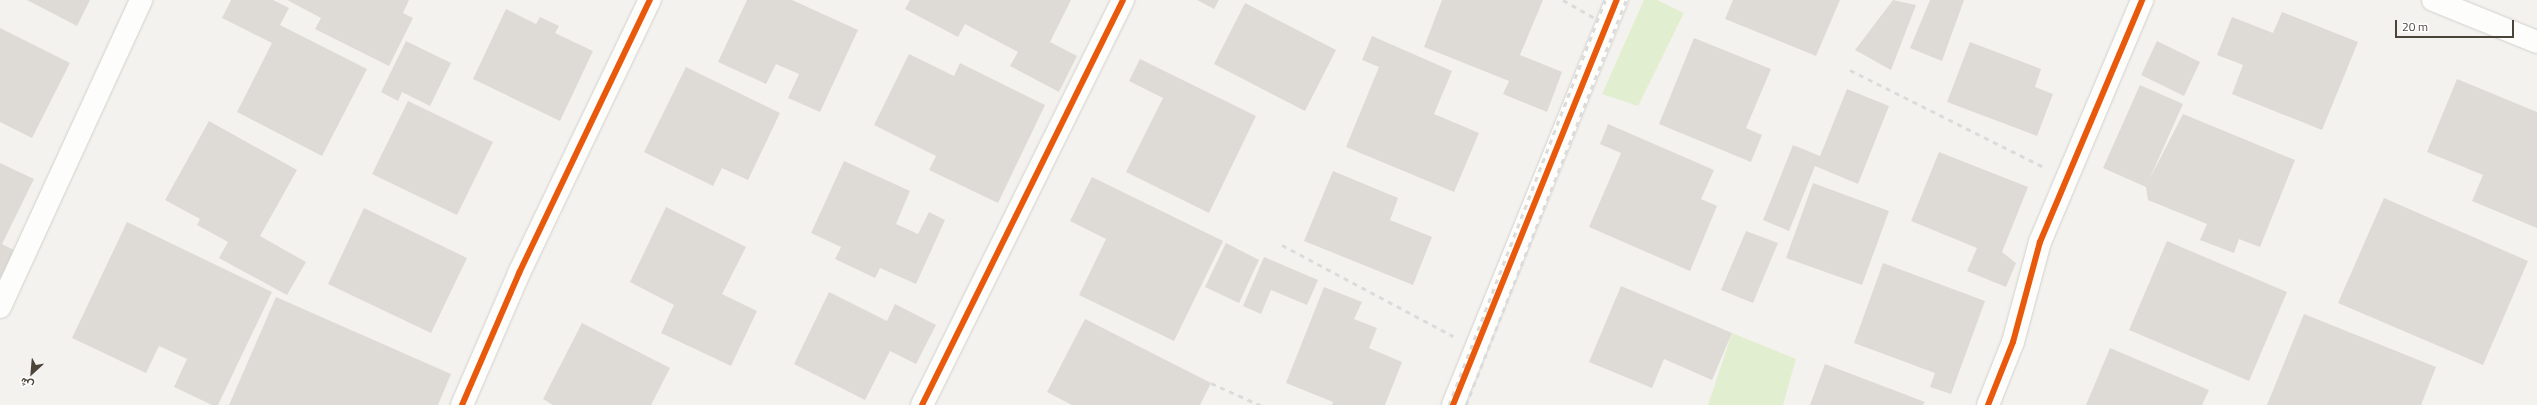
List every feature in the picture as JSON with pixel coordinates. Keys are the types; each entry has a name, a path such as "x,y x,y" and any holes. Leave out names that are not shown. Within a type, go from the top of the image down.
{"street":[{"path":"0,307 141,0"},
{"path":"462,405 519,273 650,0"},
{"path":"922,405 1123,0"},
{"path":"1453,405 1617,0"},
{"path":"1988,405 2013,342 2040,242 2142,0"},
{"path":"2433,0 2537,42"}],"green space":[{"path":"1644,0 1657,0 1684,13 1638,106 1602,94"},
{"path":"1732,333 1796,359 1783,405 1708,405"}],"building":[{"path":"27,0 90,0 77,26"},
{"path":"231,0 273,0 289,8 280,25 367,69 322,156 237,112 272,43 222,18"},
{"path":"287,0 409,0 403,13 413,18 389,66 315,29 321,18"},
{"path":"747,0 792,0 858,30 820,112 788,98 799,74 776,64 766,84 718,62"},
{"path":"910,0 1071,0 1050,42 1077,56 1059,92 1010,66 1018,52 965,24 958,37 905,9"},
{"path":"1197,0 1219,0 1214,9"},
{"path":"1442,0 1543,0 1520,55 1562,72 1547,112 1503,94 1509,81 1424,47"},
{"path":"1733,0 1840,0 1816,56 1725,19"},
{"path":"1893,0 1916,5 1891,70 1855,50"},
{"path":"1930,0 1964,0 1942,61 1910,48"},
{"path":"1245,3 1336,50 1305,111 1214,64"},
{"path":"506,9 536,24 540,17 559,26 555,33 593,51 560,121 473,79"},
{"path":"2282,12 2358,42 2322,130 2232,94 2243,65 2217,55 2232,17 2273,33"},
{"path":"0,28 70,63 32,138 0,122"},
{"path":"1372,36 1452,71 1434,114 1479,133 1454,192 1346,147 1379,67 1362,60"},
{"path":"1694,38 1771,69 1746,128 1762,135 1751,162 1659,124"},
{"path":"406,41 451,63 430,106 402,92 398,101 381,92"},
{"path":"2157,41 2200,62 2184,96 2141,75"},
{"path":"1970,42 2041,69 2035,87 2053,94 2037,136 1947,102"},
{"path":"909,54 954,76 960,63 1045,105 998,203 929,170 936,156 874,125"},
{"path":"1140,59 1256,116 1209,213 1126,172 1163,98 1129,81"},
{"path":"686,67 780,113 748,180 722,168 713,186 644,152"},
{"path":"2457,79 2537,112 2537,228 2472,201 2483,175 2427,152"},
{"path":"2140,85 2183,104 2149,180 2183,114 2295,160 2260,247 2239,239 2234,253 2200,240 2207,224 2148,200 2146,187 2103,168"},
{"path":"1847,89 1889,106 1858,184 1815,166 1789,231 1763,220 1793,145 1820,156"},
{"path":"408,101 493,142 457,215 372,174"},
{"path":"209,121 297,170 260,236 306,262 287,295 219,258 228,242 197,225 200,219 165,200"},
{"path":"1608,124 1714,170 1701,199 1717,206 1690,271 1589,227 1621,153 1600,144"},
{"path":"1939,152 2028,187 2002,252 2016,263 2006,287 1967,271 1977,248 1911,221"},
{"path":"844,161 910,191 896,224 918,234 929,212 945,220 916,284 880,268 875,278 835,259 841,247 811,233"},
{"path":"0,163 34,179 2,244 14,250 0,279"},
{"path":"1333,171 1398,198 1390,220 1432,237 1413,285 1304,241"},
{"path":"1092,177 1223,241 1174,341 1079,295 1106,239 1070,221"},
{"path":"1813,183 1889,211 1862,285 1786,258"},
{"path":"2384,198 2528,261 2483,365 2338,303"},
{"path":"666,207 746,247 722,294 757,311 731,366 661,333 674,305 630,282"},
{"path":"364,208 467,258 431,333 328,284"},
{"path":"127,222 272,292 218,405 212,405 174,387 187,359 159,346 146,373 72,338"},
{"path":"1746,231 1778,243 1753,303 1721,290"},
{"path":"2167,241 2287,292 2249,381 2129,330"},
{"path":"1226,243 1259,260 1239,303 1205,287"},
{"path":"1264,257 1318,280 1307,305 1271,290 1261,314 1243,306"},
{"path":"1883,263 1985,301 1951,394 1930,387 1935,373 1854,343"},
{"path":"1621,286 1732,333 1712,380 1664,359 1652,388 1589,362"},
{"path":"1324,287 1362,302 1354,319 1377,328 1369,348 1402,362 1385,405 1332,405 1333,402 1286,383"},
{"path":"829,292 887,321 895,304 936,325 916,364 890,351 865,400 794,364"},
{"path":"276,297 451,374 438,405 229,405"},
{"path":"2304,314 2436,367 2421,405 2267,405"},
{"path":"1085,319 1211,383 1200,405 1072,405 1047,392"},
{"path":"582,323 670,368 651,405 553,405 543,399"},
{"path":"2110,348 2209,390 2202,405 2086,405"},
{"path":"1825,364 1925,402 1923,405 1810,405"}],"railway":[{"path":"1563,0 1598,20"},
{"path":"1449,405 1605,0"},
{"path":"1466,405 1626,0"},
{"path":"1850,70 2046,168"},
{"path":"1282,245 1453,336"},
{"path":"1211,383 1260,405"}],"cycle path":[{"path":"462,405 519,273 650,0"},
{"path":"922,405 1123,0"},
{"path":"1453,405 1617,0"},
{"path":"1988,405 2013,342 2040,242 2142,0"}]}
